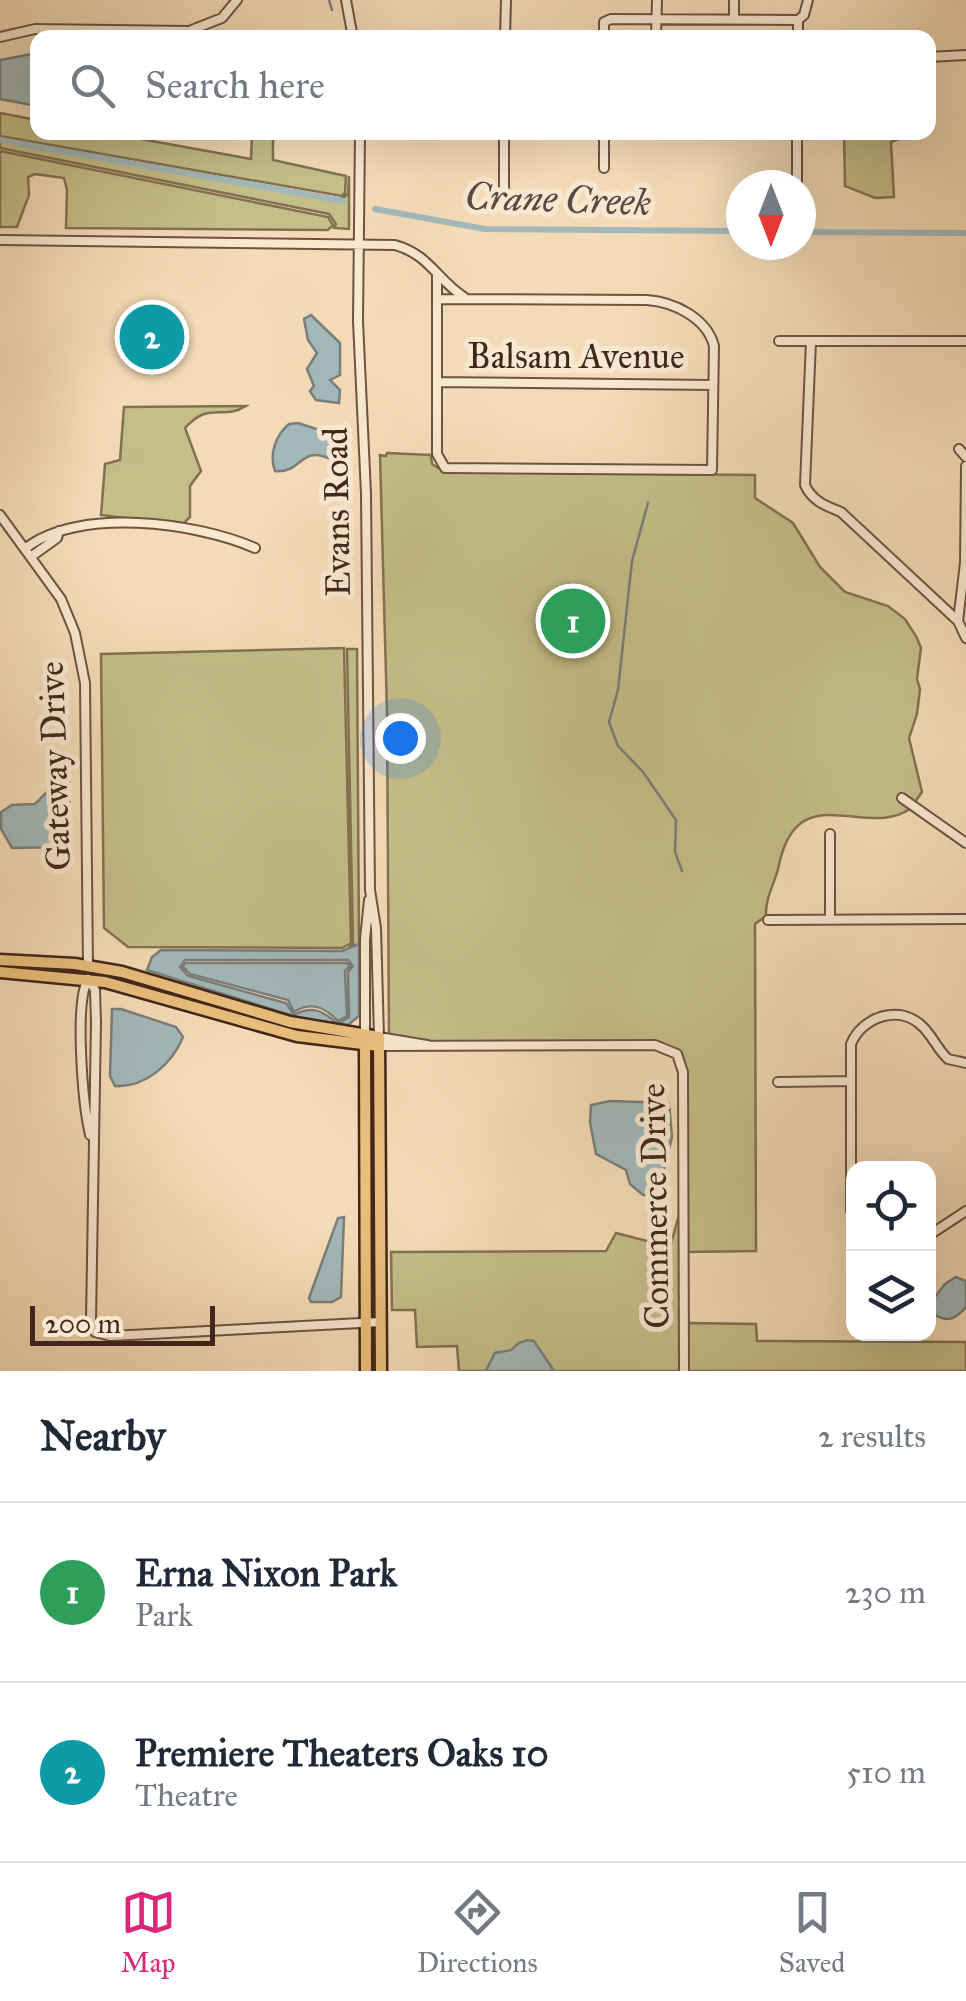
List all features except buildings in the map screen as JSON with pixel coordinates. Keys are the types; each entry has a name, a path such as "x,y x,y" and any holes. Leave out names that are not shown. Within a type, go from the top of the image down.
{"main road":[{"path":"0,960 88,966 166,983 290,1022 365,1040"},
{"path":"0,972 88,979 155,994 285,1033 379,1041 381,1371"},
{"path":"365,1040 366,1371"}],"street":[{"path":"31,30 190,30 222,18 236,0"},
{"path":"346,0 352,30"},
{"path":"505,30 506,0"},
{"path":"656,30 658,0"},
{"path":"734,0 734,19"},
{"path":"604,30 604,22 798,20 804,16 808,0"},
{"path":"798,20 798,30"},
{"path":"0,37 30,30"},
{"path":"936,57 966,55"},
{"name":"Evans Road","path":"360,140 358,245 370,890 365,938 365,1040"},
{"path":"504,140 504,207"},
{"path":"604,140 604,168"},
{"path":"797,140 797,170"},
{"path":"0,240 395,245 425,258 460,296 468,299"},
{"path":"437,274 439,462 444,468 712,470 711,336 687,312 669,302 439,299"},
{"path":"779,341 966,341"},
{"path":"811,341 806,486 820,503 841,512 958,621 966,638"},
{"name":"Balsam Avenue","path":"438,382 713,384"},
{"path":"959,449 966,458"},
{"path":"958,621 965,563 966,466"},
{"name":"Gateway Drive","path":"0,515 61,599 75,632 85,682 88,979 95,990 96,1008 90,1299 95,1332 111,1336 366,1323"},
{"path":"26,548 51,531 96,522 206,531 255,548"},
{"path":"32,556 57,538 58,531"},
{"path":"902,798 966,844"},
{"path":"830,834 830,920"},
{"name":"Evans Road","path":"370,890 376,928 379,1041"},
{"path":"768,920 966,919"},
{"path":"851,1161 851,1044 866,1021 880,1015 912,1020 923,1026 948,1059 966,1062"},
{"name":"Commerce Drive","path":"379,1041 427,1045 655,1045 677,1054 683,1072 684,1371"},
{"path":"778,1082 851,1081"},
{"path":"936,1231 966,1211"},
{"path":"366,1323 380,1322"}],"shaded area":[{"path":"30,54 30,105 0,99 0,60"},
{"path":"0,113 30,119 30,140 146,140 251,159 252,140 273,140 273,160 346,176 345,193 342,196 0,136"},
{"path":"0,139 341,199 348,194 349,176 349,229 334,228 336,224 329,214 0,148"},
{"path":"844,140 896,140 891,142 894,197 875,198 845,186"},
{"path":"0,151 328,217 333,225 328,230 66,228 64,178 35,174 28,177 29,195 17,227 0,227"},
{"path":"311,315 340,343 340,375 330,380 340,390 339,403 316,400 310,391 314,386 307,369 317,353 308,340 304,319"},
{"path":"246,406 202,415 185,428 201,471 190,486 190,517 182,525 101,515 105,464 120,460 124,407"},
{"path":"298,423 335,435 338,448 334,461 314,455 284,471 275,471 273,452 277,440 289,424"},
{"path":"380,455 431,455 432,464 445,472 755,475 755,498 793,523 820,567 845,592 888,606 905,619 916,636 921,648 917,679 920,689 909,738 922,792 915,802 901,794 898,799 911,808 893,816 818,816 801,823 788,838 766,916 755,924 756,1251 687,1252 678,1050 655,1041 429,1042 389,1036 387,712"},
{"path":"344,648 351,943 342,948 128,947 104,928 101,654"},
{"path":"347,649 357,649 359,944 349,947 353,943"},
{"path":"59,769 69,775 64,847 12,848 1,829 1,812 12,805 35,804 47,792 53,773"},
{"path":"359,944 359,1016 348,1025 339,1024 349,1017 348,972 353,966 348,960 185,960 180,967 188,976 286,1003 294,1015 318,1011 337,1023 300,1018 147,970 152,957 161,950 342,951"},
{"path":"185,963 347,963 347,1016 338,1021 312,1006 294,1012 288,1000 190,974 183,967"},
{"path":"112,1009 176,1027 183,1037 165,1065 126,1086 115,1086 110,1076"},
{"path":"610,1101 669,1103 672,1137 658,1195 643,1195 630,1184 626,1170 596,1154 591,1105"},
{"path":"680,1171 681,1371 554,1371 537,1349 519,1343 511,1351 495,1353 486,1371 459,1371 457,1346 417,1347 415,1310 392,1310 391,1252 606,1251 616,1233 670,1247 679,1215"},
{"path":"344,1217 341,1297 332,1302 311,1302 309,1298 338,1218"},
{"path":"956,1277 966,1281 966,1307 946,1319 936,1315 936,1295"},
{"path":"687,1323 756,1324 757,1341 966,1342 966,1371 687,1371"},
{"path":"528,1340 534,1341 554,1371 486,1371 495,1353 511,1350"}],"waterway":[{"path":"329,0 332,10"},
{"name":"Crane Creek","path":"0,140 343,201"},
{"name":"Crane Creek","path":"375,209 485,229 726,231"},
{"name":"Crane Creek","path":"816,232 966,233"},
{"path":"648,503 632,561 618,690 609,722 618,746 643,772 676,820 675,852 682,871"}],"place":[{"name":"Premiere Theaters Oaks 10","path":"152,337"},
{"name":"Erna Nixon Park","path":"573,621"}]}
